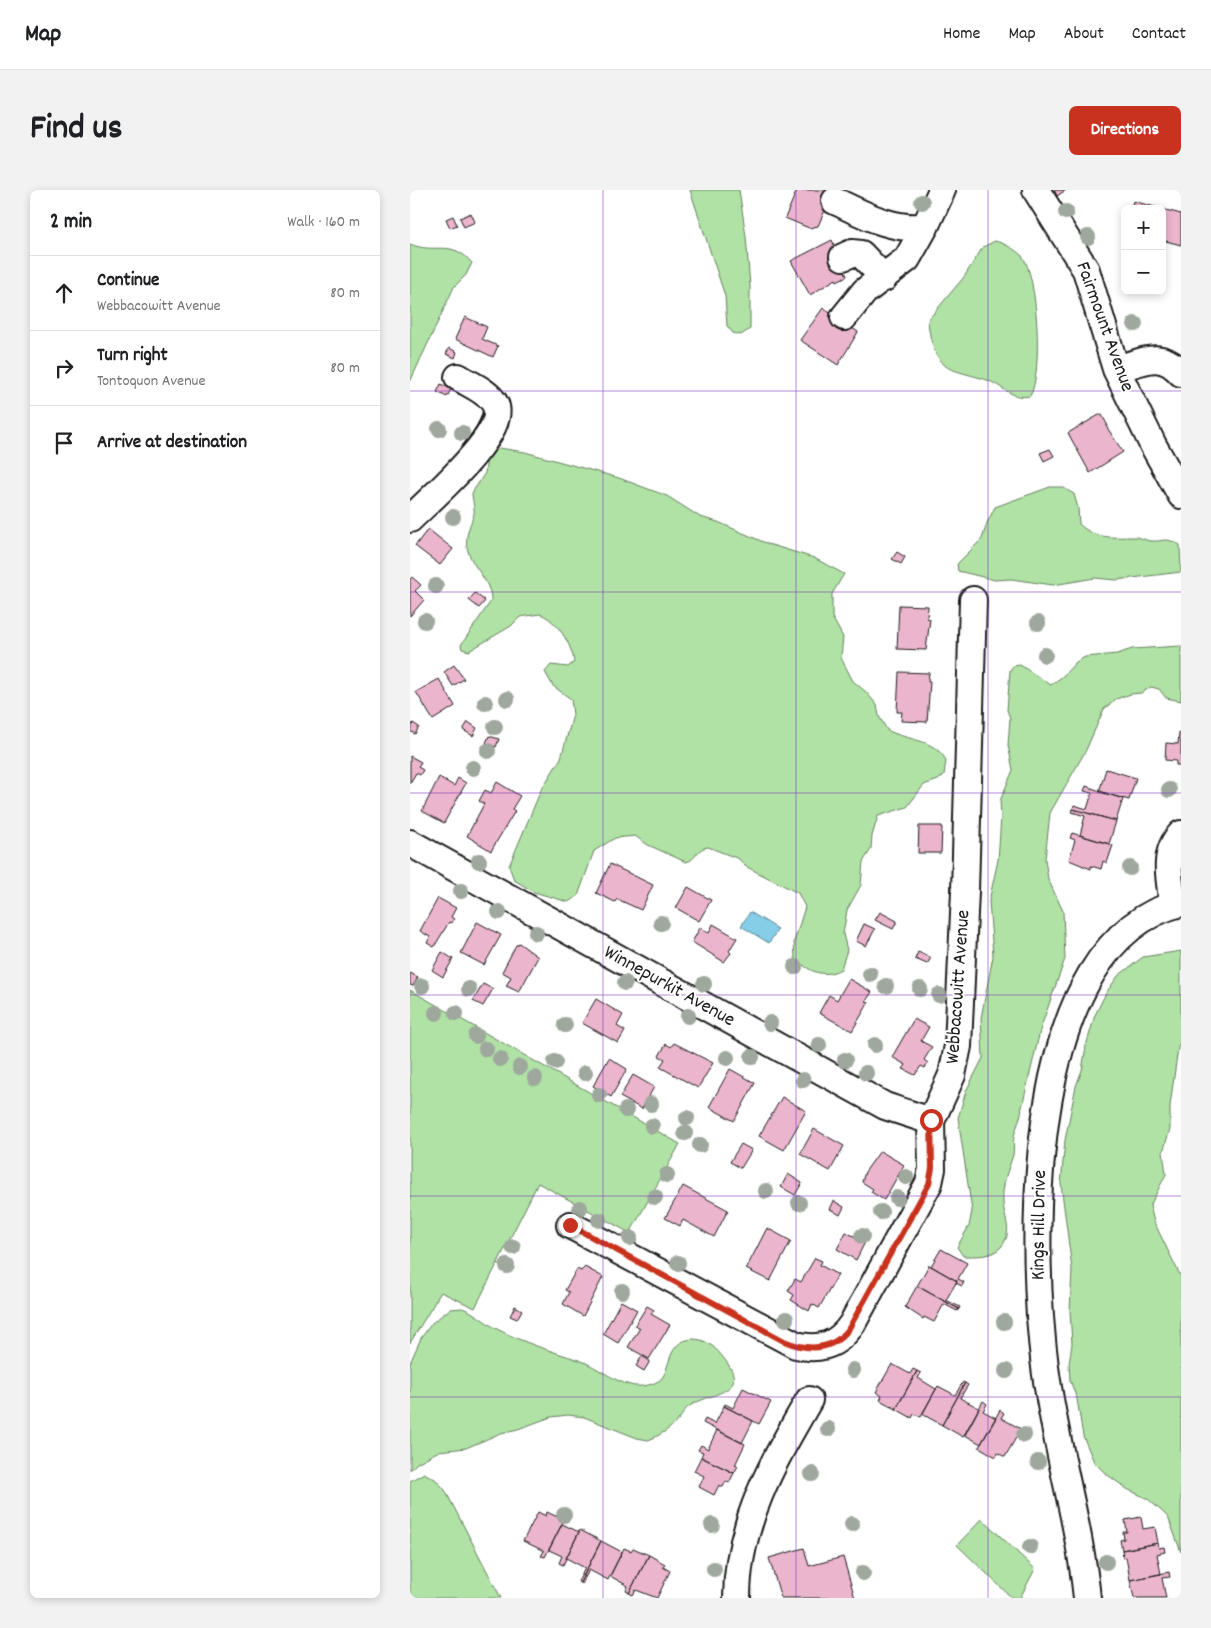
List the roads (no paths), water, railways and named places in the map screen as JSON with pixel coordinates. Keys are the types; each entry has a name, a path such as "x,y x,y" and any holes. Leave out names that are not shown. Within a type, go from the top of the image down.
{"street":[{"path":"844,317 859,297 911,254 942,190"},
{"name":"Fairmount Avenue","path":"1036,190 1076,252 1088,275 1116,369 1153,445 1181,495"},
{"path":"835,200 872,219 892,226 925,227"},
{"path":"843,258 852,253 861,254 884,278"},
{"path":"1116,369 1158,358 1169,360 1181,373"},
{"path":"410,519 453,479 474,454 491,428 496,406 490,398 458,376"},
{"name":"Webbacowitt Avenue","path":"570,1225 770,1334 806,1348 820,1348 837,1341 848,1330 929,1184 932,1168 931,1120 952,1074 958,1046 966,891 973,600"},
{"path":"1177,904 1168,861 1173,844 1181,834"},
{"name":"Winnepurkit Avenue","path":"410,843 885,1106 931,1120"},
{"name":"Kings Hill Drive","path":"1088,1598 1080,1546 1048,1386 1041,1326 1038,1235 1044,1142 1062,1045 1088,978 1116,939 1145,918 1177,904"},
{"path":"737,1598 741,1550 749,1520 765,1480 809,1400"}],"water":[{"path":"750,912 778,929 769,943 741,926"}]}
